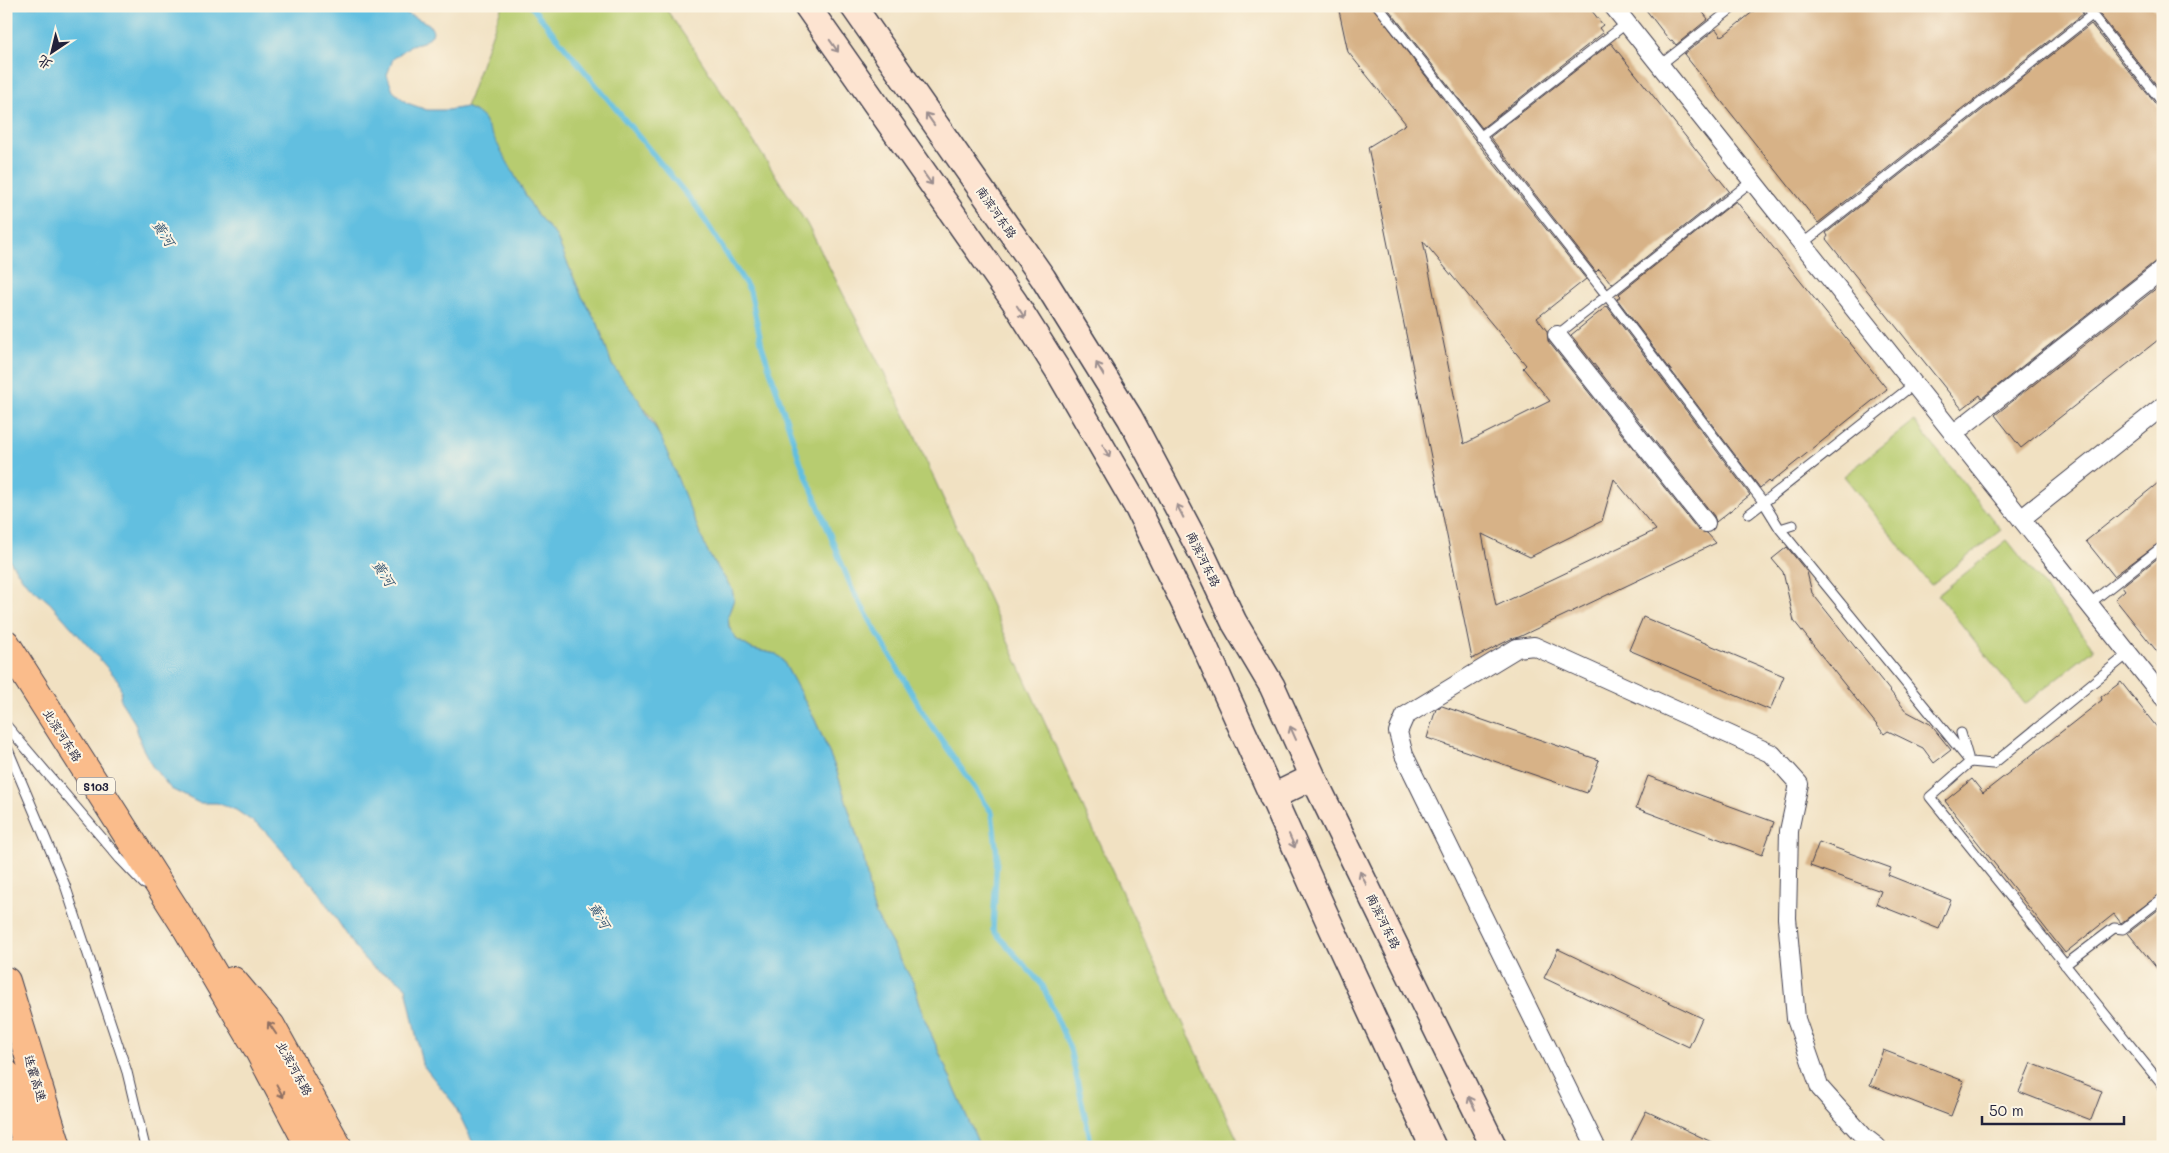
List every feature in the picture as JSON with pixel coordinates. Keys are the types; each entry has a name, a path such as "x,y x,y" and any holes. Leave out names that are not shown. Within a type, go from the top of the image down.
{"main road":[{"path":"807,6 1014,301 1099,438 1171,573 1433,1147"},
{"name":"南滨河东路","path":"853,6 1043,278 1125,410 1186,523 1234,622 1272,686 1313,777 1494,1147"},
{"name":"北滨河东路","path":"6,644 186,927 258,1049 310,1147"},
{"path":"1272,797 1313,777"},
{"path":"1328,920 1372,983 1451,1147"},
{"name":"北滨河东路","path":"186,927 271,1026 338,1147"},
{"name":"连霍高速","path":"6,981 57,1147"},
{"path":"6,1074 28,1147"}],"street":[{"path":"1613,6 2163,698"},
{"path":"1953,434 2163,269"},
{"path":"1557,335 1706,523"},
{"path":"2021,519 2163,406"},
{"path":"1596,1147 1404,755 1398,732 1405,716 1517,648 1534,646 1772,754 1799,784 1789,831 1787,918 1796,1019 1820,1088 1864,1137 1877,1147"}],"lane":[{"path":"1378,6 1608,297 1764,503 1780,529 1970,762 1993,764 2128,654"},
{"path":"1660,65 1735,6"},
{"path":"2085,6 2163,103"},
{"path":"1802,244 2092,15"},
{"path":"1480,137 1627,23"},
{"path":"1557,335 1608,297 1752,181"},
{"path":"1749,514 1914,384"},
{"path":"1780,529 1794,525"},
{"path":"2089,604 2163,546"},
{"path":"6,725 120,859 186,927"},
{"path":"1962,733 1970,762"},
{"path":"6,745 65,885 127,1072 144,1147"},
{"path":"1970,762 1930,797 2163,1086"},
{"path":"2065,965 2114,928 2123,929 2163,898"}],"green space":[{"path":"502,6 664,6 695,51 807,224 904,412 1111,869 1241,1147 980,1147 925,1020 914,984 876,915 871,901 864,859 836,769 815,720 782,659 776,654 752,649 736,639 729,627 728,616 734,599 732,589 708,553 652,418 612,365 598,324 581,295 556,236 535,212 476,112 466,107"},
{"path":"1914,421 2001,530 1931,585 1844,476"},
{"path":"2007,540 2094,649 2025,704 1938,595"}],"water":[{"name":"黄河","path":"6,6 391,6 429,24 433,31 432,35 423,42 411,45 393,59 387,75 393,91 407,103 427,110 448,110 466,107 483,118 535,212 556,236 581,295 598,324 612,365 639,400 662,440 708,553 732,589 734,599 728,616 729,627 736,639 752,649 776,654 782,659 815,720 836,769 864,859 871,901 876,915 914,984 925,1020 980,1147 475,1147 454,1104 422,1064 406,987 393,976 381,972 370,965 359,953 315,887 262,828 236,810 217,803 199,803 171,789 152,766 141,745 135,723 120,700 121,691 118,680 50,603 23,580 6,555"}],"building":[{"path":"1338,6 1372,6 1475,140 1586,279 1537,318 1547,331 1548,341 1698,530 1707,533 1716,543 1472,659 1368,147 1406,124 1348,52","holes":["1423,241 1526,365 1523,368 1550,401 1464,444","1614,479 1656,530 1496,606 1482,534 1530,557 1602,521"]},
{"path":"1386,6 1588,6 1603,25 1599,28 1603,33 1482,128"},
{"path":"1643,6 1698,6 1708,19 1676,45 1672,40 1670,41"},
{"path":"1760,6 2079,6 2083,14 1818,223 1684,54 1716,29 1721,36 1724,35"},
{"path":"2093,6 2152,6 2163,20 2163,93"},
{"path":"2091,24 2158,107 2163,109 2163,259 2156,261 1982,398 1980,395 1962,409 1826,239 1828,236 1826,233"},
{"path":"1611,43 1729,191 1612,284 1599,269 1596,272 1490,137"},
{"path":"1736,201 1887,389 1770,483 1768,481 1760,488 1617,299 1621,296 1619,294"},
{"path":"2163,283 2163,336 2021,448 1995,415"},
{"path":"1607,306 1750,495 1716,522 1714,516 1571,335"},
{"path":"2163,479 2163,540 2114,576 2086,541"},
{"path":"1787,547 1807,572 1812,593 1906,711 1930,724 1951,750 1934,763 1923,748 1888,731 1884,734 1794,621 1783,572 1772,559"},
{"path":"2163,554 2163,659 2115,599 2125,590 2122,586"},
{"path":"1643,617 1784,676 1770,710 1629,650"},
{"path":"2121,682 2163,735 2163,892 2121,923 2114,914 2065,953 1945,801 1972,779 1983,793 2102,700 2101,697"},
{"path":"1442,706 1599,760 1587,793 1427,738 1436,709"},
{"path":"1648,776 1774,822 1762,855 1636,808"},
{"path":"1819,842 1891,868 1888,875 1951,900 1939,929 1876,904 1881,891 1810,866"},
{"path":"2163,906 2163,976 2128,933"},
{"path":"1558,949 1702,1018 1689,1047 1544,978"},
{"path":"1883,1050 1964,1081 1951,1116 1870,1085"},
{"path":"2031,1063 2102,1091 2091,1120 2019,1092"},
{"path":"1646,1111 1722,1147 1643,1147 1631,1141"}],"waterway":[{"path":"531,6 696,206 750,291 762,346 799,458 852,589 925,716 992,813 997,855 993,930 1043,986 1070,1049 1092,1147"}]}
